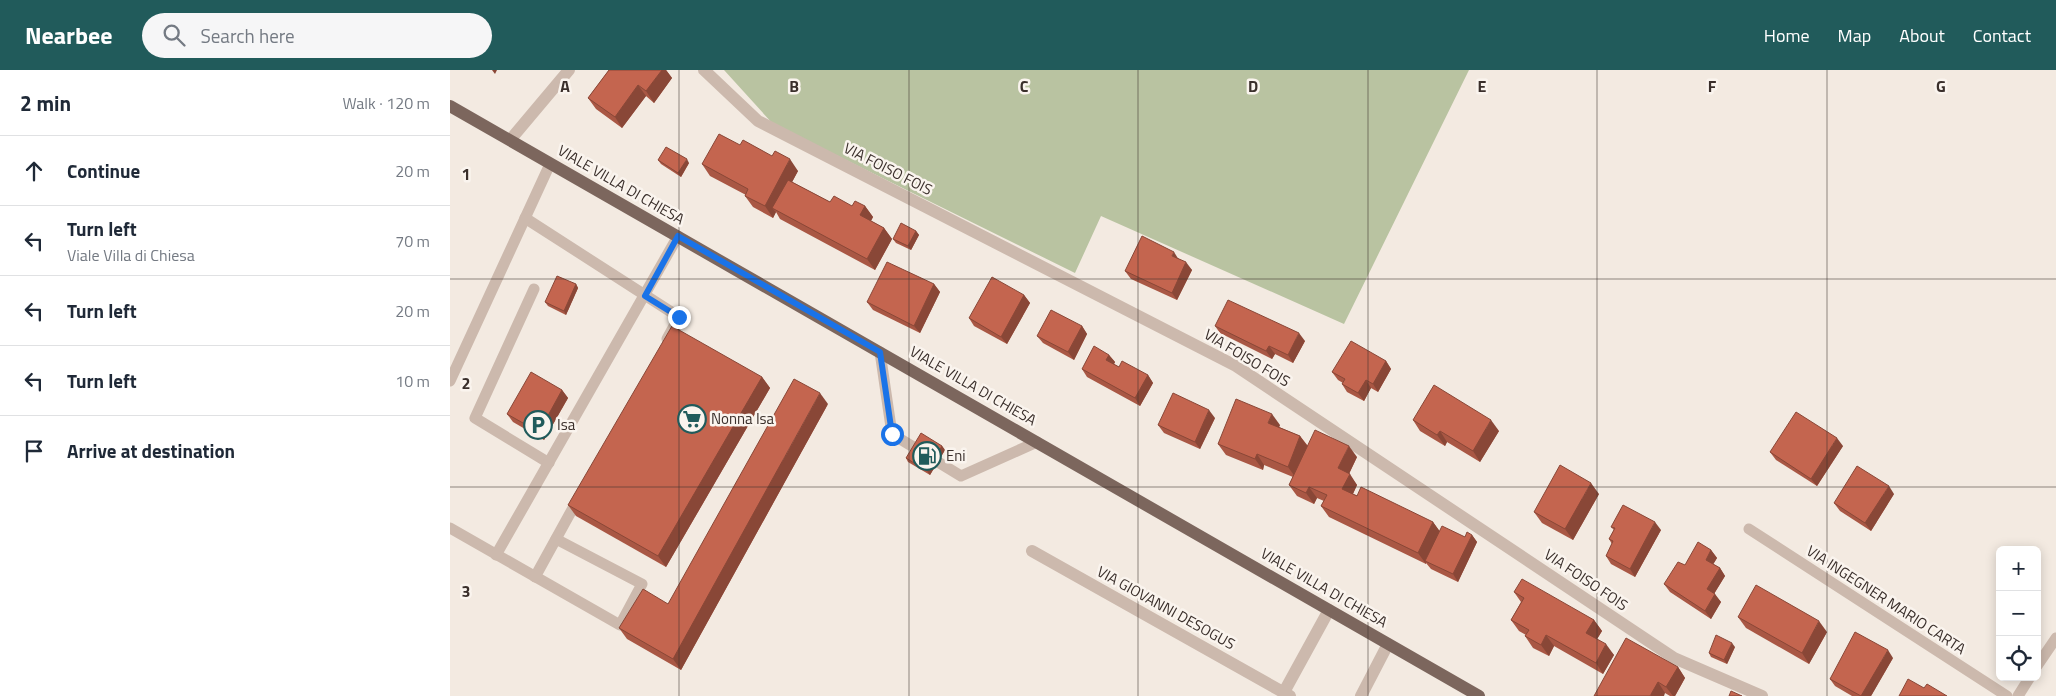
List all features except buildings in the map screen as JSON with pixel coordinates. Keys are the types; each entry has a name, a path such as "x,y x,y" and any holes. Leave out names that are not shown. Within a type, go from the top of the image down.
{"main road":[{"name":"VIALE VILLA DI CHIESA","path":"450,106 511,139 550,164 1479,696"}],"street":[{"path":"511,139 569,70"},
{"name":"VIA FOISO FOIS","path":"704,70 758,121 1236,366 1674,658 1762,696"},
{"name":"VIA GIOVANNI DESOGUS","path":"1032,551 1287,694 1328,610"},
{"path":"1361,696 1388,644"}],"lane":[{"path":"450,380 550,164"},
{"path":"525,218 679,317 660,351"},
{"path":"496,555 678,236"},
{"path":"534,289 475,418 549,463"},
{"path":"880,352 892,434 961,476 1037,442"},
{"path":"535,577 584,488"},
{"path":"450,528 620,625 642,584 556,539"},
{"name":"VIA INGEGNER MARIO CARTA","path":"1749,529 2007,696"},
{"path":"2041,660 2056,638"},
{"path":"2018,696 2027,681"}],"green space":[{"path":"724,70 1469,70 1344,324 1101,216 1075,273 773,124"}],"place":[{"name":"Nonna Isa","path":"692,419"},
{"name":"Isa","path":"538,425"},
{"name":"Eni","path":"927,456"}],"route":[{"path":"679,317 645,296 678,236 880,352 892,434"}]}
